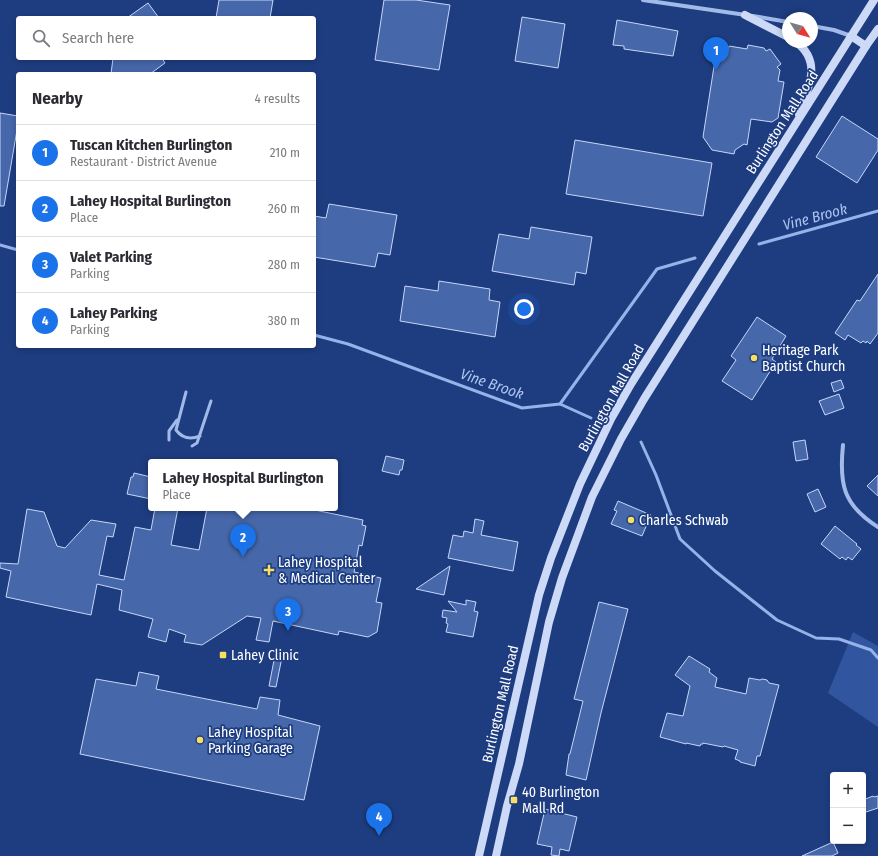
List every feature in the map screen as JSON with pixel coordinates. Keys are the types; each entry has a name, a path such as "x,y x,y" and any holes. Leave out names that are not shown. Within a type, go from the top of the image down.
{"main road":[{"name":"Burlington Mall Road","path":"478,856 539,595 563,524 580,484 611,419 631,384 874,0"},
{"path":"745,15 782,33"},
{"name":"Burlington Mall Road","path":"496,856 507,806 519,764 550,622 570,555 592,497 621,439 644,399 878,29"},
{"path":"851,36 866,46"},
{"path":"794,128 810,82 812,71 809,57 802,48"}],"street":[{"path":"643,0 782,21"},
{"path":"818,27 834,30 851,36"},
{"path":"843,445 841,476 845,493 856,510 878,527"}],"lane":[{"path":"186,392 176,430 180,436 194,439 200,436"},
{"path":"192,446 197,442 200,436 211,401"},
{"path":"170,440 169,431 178,419"}],"shaded area":[{"path":"853,632 878,646 878,727 828,693"}],"building":[{"path":"219,0 273,0 270,16 216,16"},
{"path":"384,0 416,0 450,5 439,70 375,60"},
{"path":"148,3 158,16 130,16"},
{"path":"522,17 565,24 558,68 515,61"},
{"path":"617,20 678,31 673,56 624,49 624,46 613,45"},
{"path":"748,45 764,48 766,51 770,49 781,64 777,67 780,70 778,81 784,82 778,118 772,122 751,119 747,145 744,144 735,150 734,154 712,150 703,137 715,60 728,51 729,46 747,49"},
{"path":"113,60 163,60 165,63 153,72 111,72"},
{"path":"0,113 16,116 16,136 4,206 0,206"},
{"path":"842,116 878,139 878,150 857,183 816,157"},
{"path":"575,140 712,163 703,216 566,194"},
{"path":"329,204 397,215 390,255 378,253 375,267 316,257 316,216 326,218"},
{"path":"531,227 592,237 586,274 576,272 574,285 492,271 499,234 529,239"},
{"path":"878,274 878,333 870,344 867,341 866,343 863,341 861,343 848,335 845,340 835,333 857,300 860,301"},
{"path":"439,281 490,289 489,300 500,302 495,337 400,321 405,286 438,291"},
{"path":"757,317 786,336 772,359 776,362 752,400 722,381 736,360 731,356"},
{"path":"841,380 844,388 834,392 831,383"},
{"path":"839,394 844,408 825,415 819,401"},
{"path":"805,440 808,459 796,461 793,442"},
{"path":"386,456 404,460 402,470 400,470 399,475 382,471"},
{"path":"134,473 148,476 148,498 127,494 131,477 133,477"},
{"path":"878,475 878,496 867,486"},
{"path":"818,489 826,507 815,512 807,494"},
{"name":"Charles Schwab","path":"618,501 651,515 642,536 611,524 617,511 614,510"},
{"path":"27,509 44,512 57,546 65,548 91,520 116,524 113,537 107,536 99,575 124,580 135,527 151,530 154,511 177,511 171,545 199,550 206,511 320,511 363,520 362,525 366,526 362,546 359,545 354,572 381,578 376,602 382,603 377,632 368,637 339,631 338,635 273,621 269,642 256,640 261,618 247,616 202,645 184,642 186,635 169,629 166,642 148,637 153,619 119,610 122,590 97,584 91,615 6,597 11,571 0,568 0,563 18,564"},
{"path":"475,519 484,521 481,535 518,542 513,571 448,558 453,535 463,537 464,531 473,533"},
{"path":"835,526 861,549 852,560 848,557 846,560 842,557 840,559 821,544"},
{"path":"450,566 444,595 416,589"},
{"path":"466,600 476,602 474,611 478,612 473,637 446,632 448,624 446,623 447,618 442,617 443,610 457,612 448,601 466,605"},
{"path":"599,602 628,609 601,713 586,780 566,775 569,754 583,701 574,699"},
{"path":"276,650 283,652 276,687 269,686"},
{"path":"689,656 710,669 709,672 717,678 715,687 746,694 749,678 767,680 769,683 779,685 760,756 757,756 755,766 735,759 738,750 703,743 700,746 686,744 660,737 667,713 683,716 690,686 675,675"},
{"name":"Lahey Hospital Parking Garage","path":"139,672 159,676 156,689 257,709 260,697 280,700 278,715 320,726 304,800 80,754 96,679 136,686"},
{"path":"878,796 878,808 866,812 866,799"},
{"path":"545,809 577,817 569,851 560,849 559,856 551,855 552,847 537,844"},
{"path":"830,843 834,844 838,853 832,856 802,856"}],"waterway":[{"name":"Vine Brook","path":"759,244 878,211"},
{"name":"Vine Brook","path":"0,245 16,249"},
{"name":"Vine Brook","path":"316,336 348,344 522,408 560,404 657,269 695,258"},
{"path":"560,404 591,418"},
{"path":"641,442 656,475 680,539 715,571 777,620 816,638 839,639 871,650 878,658"}],"place":[{"name":"Tuscan Kitchen Burlington","path":"716,70"},
{"name":"Heritage Park Baptist Church","path":"754,358"},
{"name":"Charles Schwab","path":"631,520"},
{"name":"Lahey Hospital Burlington","path":"243,557"},
{"name":"Lahey Hospital & Medical Center","path":"269,570"},
{"name":"Valet Parking","path":"288,631"},
{"name":"Lahey Clinic","path":"223,655"},
{"name":"Lahey Hospital Parking Garage","path":"200,740"},
{"name":"40 Burlington Mall Rd","path":"514,800"},
{"name":"Lahey Parking","path":"379,836"}]}
